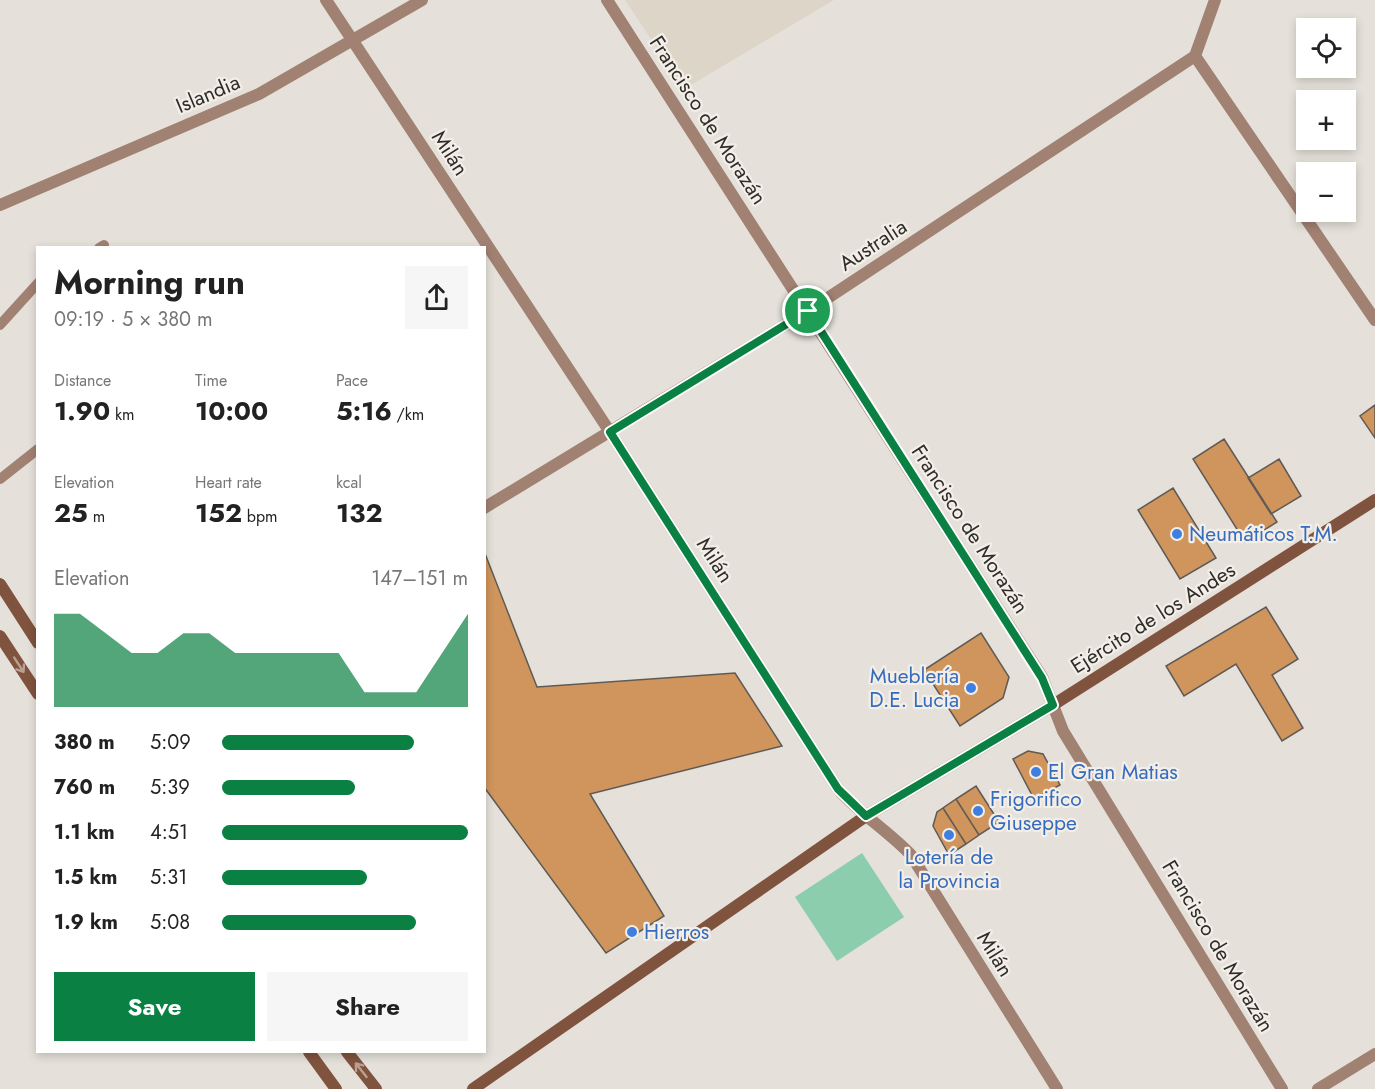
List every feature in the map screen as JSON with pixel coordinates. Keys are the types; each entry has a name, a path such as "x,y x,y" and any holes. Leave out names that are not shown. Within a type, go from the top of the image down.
{"main road":[{"name":"Ejército de los Andes","path":"473,1089 866,816 1053,705 1375,500"},
{"path":"0,584 36,640"},
{"path":"0,636 36,691"},
{"path":"310,1053 336,1089"},
{"path":"348,1053 376,1089"}],"street":[{"name":"Milán","path":"326,0 610,432 838,789 911,855 1057,1089"},
{"name":"Islandia","path":"0,205 259,94 422,0"},
{"name":"Francisco de Morazán","path":"607,0 1042,678 1063,731 1282,1089"},
{"path":"1215,0 1195,56 1375,320"},
{"name":"Australia","path":"486,507 808,311 1195,56"},
{"path":"1318,1089 1375,1054"}],"lane":[{"path":"0,325 36,285"},
{"path":"0,479 36,451"}],"shaded area":[{"path":"625,0 834,0 684,89"}],"green space":[{"path":"862,853 904,917 837,961 795,897"}],"building":[{"path":"1375,405 1375,438 1360,416"},
{"path":"1224,439 1277,522 1245,542 1193,459"},
{"path":"1279,459 1301,496 1271,514 1248,478"},
{"name":"Neumáticos T.M.","path":"1173,488 1216,558 1180,579 1138,510"},
{"path":"486,556 537,687 735,673 782,746 590,794 664,916 606,953 486,790"},
{"path":"1266,607 1298,659 1272,675 1303,728 1282,741 1236,664 1184,696 1166,666"},
{"name":"Mueblería D.E. Lucia","path":"981,633 1009,677 1003,698 960,726 924,670"},
{"name":"El Gran Matias","path":"1028,751 1043,754 1060,785 1034,799 1013,759"},
{"name":"Frigorifico Giuseppe","path":"976,786 999,822 979,835 956,799"},
{"path":"956,799 979,835 966,844 943,808"},
{"name":"Lotería de la Provincia","path":"943,808 966,844 949,855 933,826 937,812"}],"place":[{"name":"Neumáticos T.M.","path":"1177,534"},
{"name":"Mueblería D.E. Lucia","path":"971,688"},
{"name":"El Gran Matias","path":"1036,772"},
{"name":"Frigorifico Giuseppe","path":"978,811"},
{"name":"Lotería de la Provincia","path":"949,835"},
{"name":"Hierros","path":"632,932"}],"route":[{"path":"808,311 1042,678 1053,705 866,816 838,789 610,432 808,311"}]}
